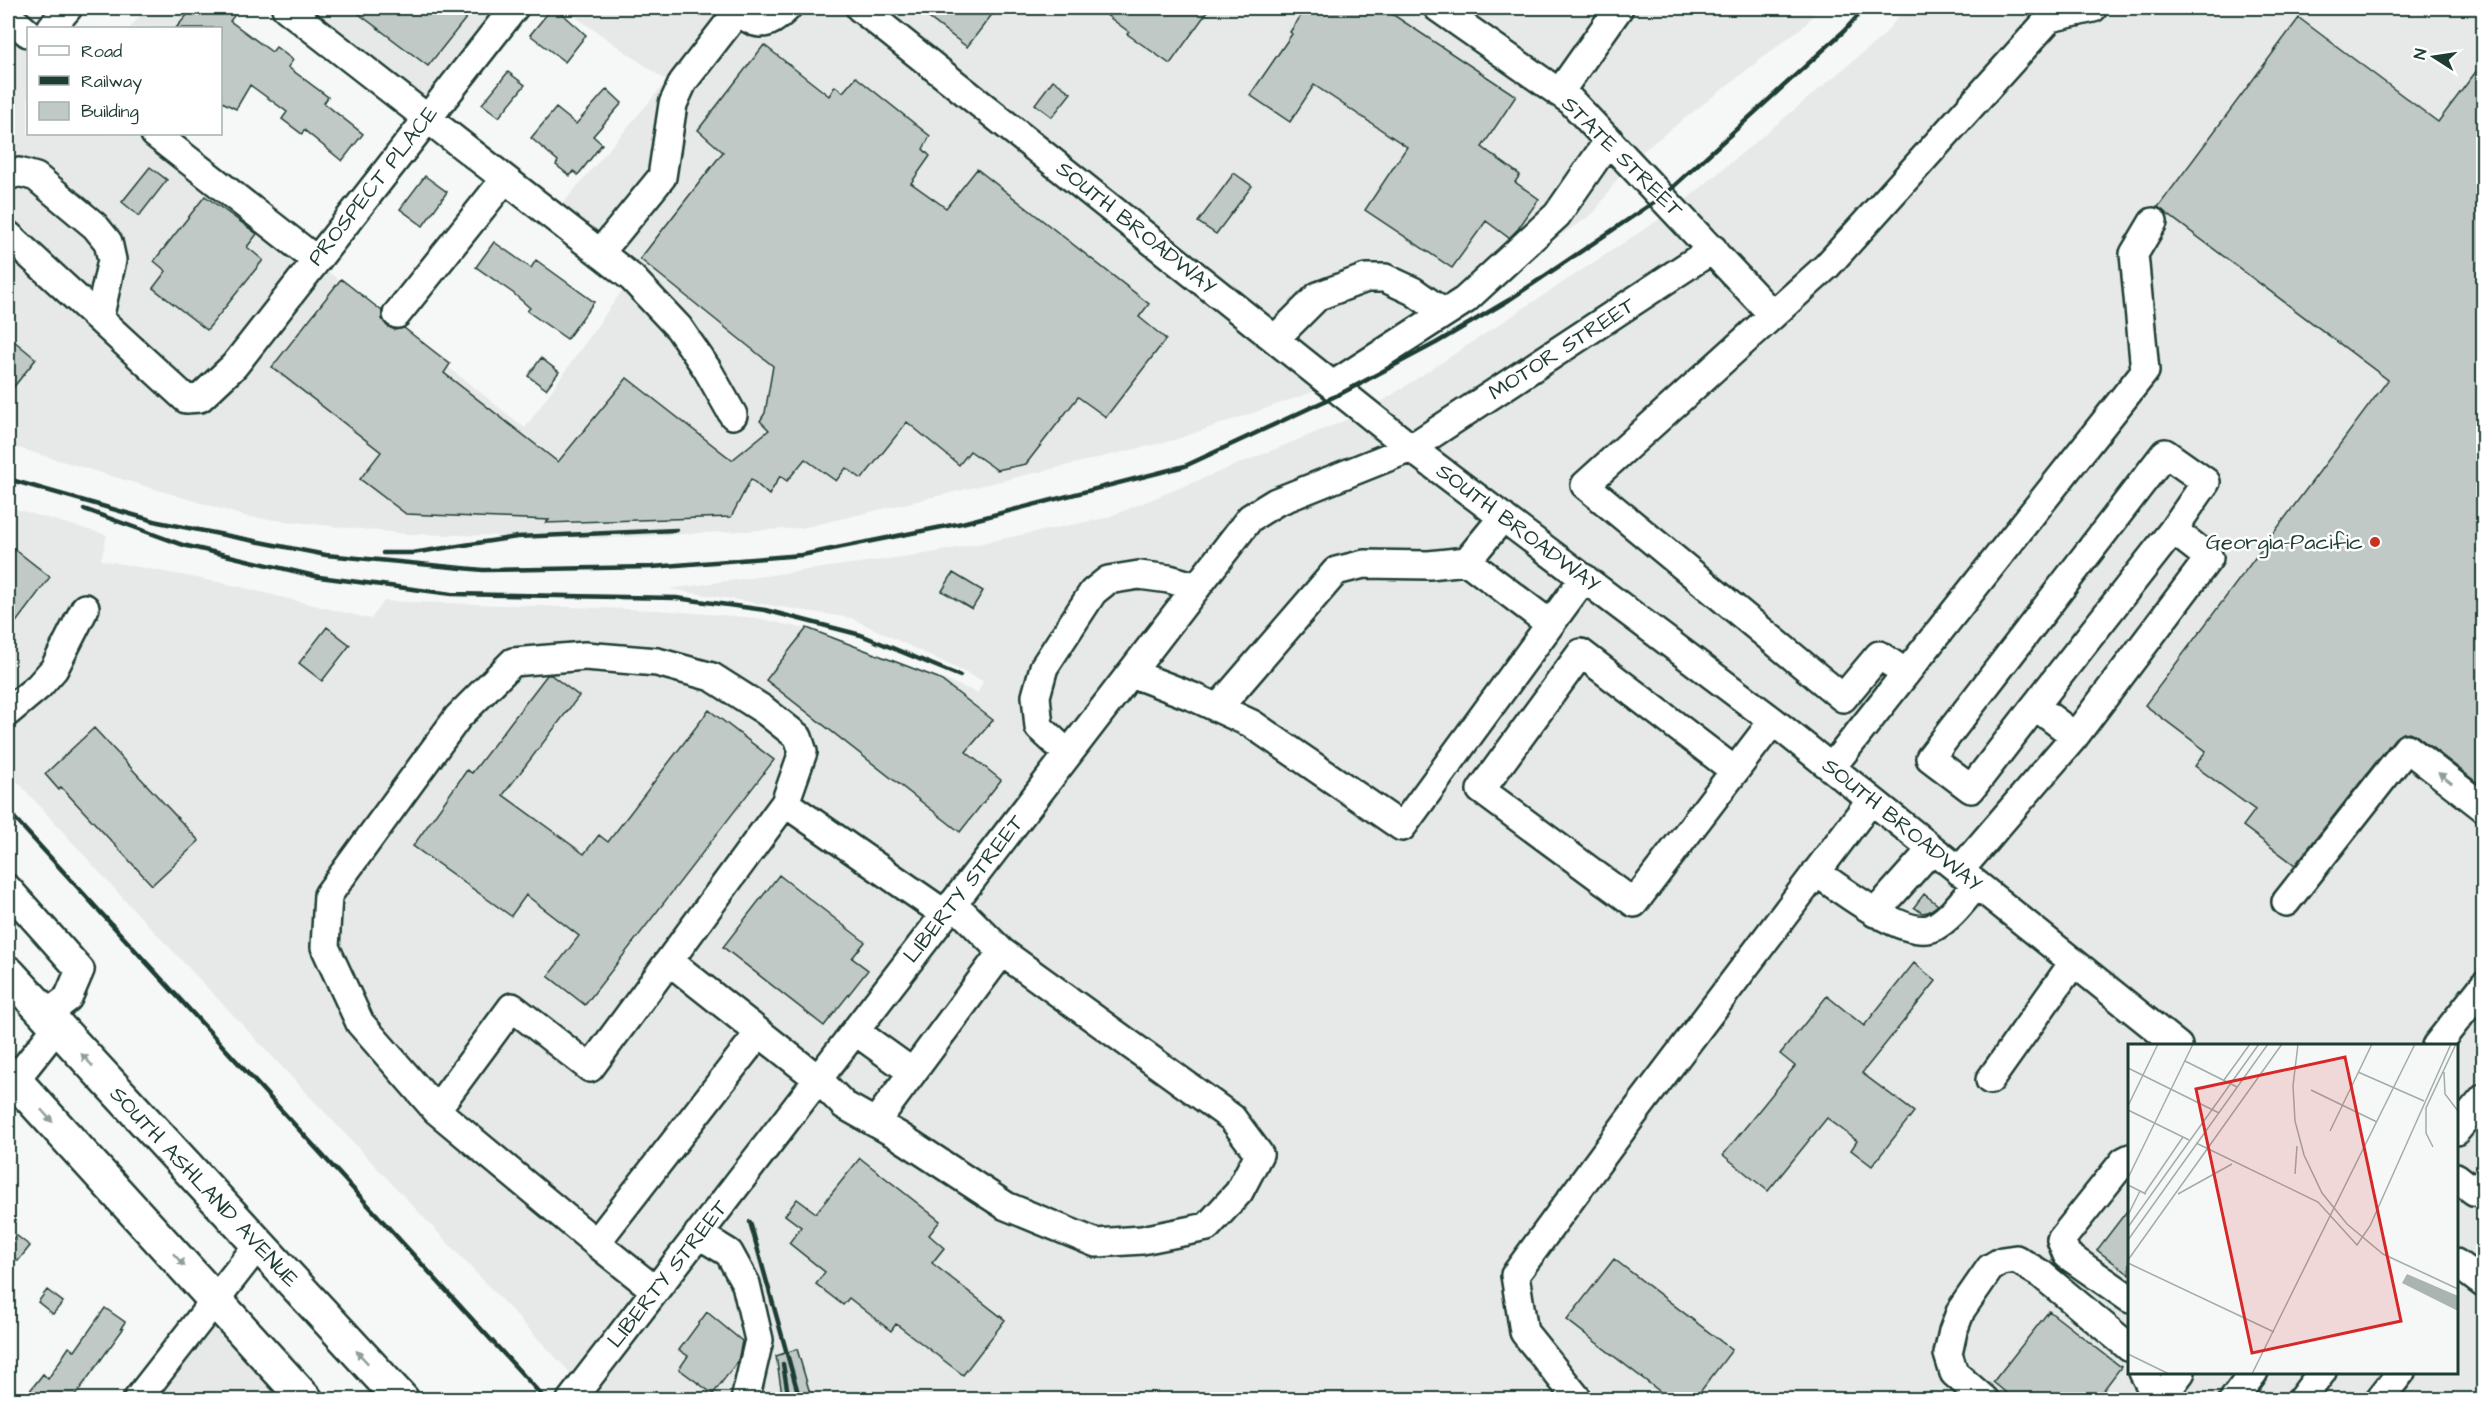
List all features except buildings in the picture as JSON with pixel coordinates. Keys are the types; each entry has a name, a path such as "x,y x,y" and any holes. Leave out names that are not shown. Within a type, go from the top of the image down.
{"main road":[{"name":"SOUTH ASHLAND AVENUE","path":"8,973 402,1400"},
{"path":"10,1081 306,1400"}],"street":[{"path":"52,27 68,8"},
{"path":"286,8 632,278 679,328 707,369 733,415"},
{"name":"PROSPECT PLACE","path":"8,235 186,399 200,398 234,366 514,8"},
{"path":"600,254 662,177 673,104 683,82 736,9 752,22 760,24 777,18 787,8"},
{"name":"STATE STREET","path":"1438,8 1570,101 1610,140 1773,315"},
{"path":"1559,93 1619,8"},
{"path":"1906,673 1878,655 1843,698 1585,485 1827,266 2050,18 2094,8"},
{"name":"SOUTH BROADWAY","path":"878,13 1411,448 1773,721 2175,1044"},
{"path":"8,16 27,32"},
{"path":"156,135 316,260"},
{"path":"1333,385 1465,300 1557,215 1610,140"},
{"path":"8,176 19,172 36,177 95,226 108,242 112,260 99,319"},
{"path":"397,314 505,179"},
{"path":"1831,768 2145,370 2134,254 2153,222"},
{"name":"MOTOR STREET","path":"1411,448 1713,249"},
{"path":"1275,339 1318,296 1366,278 1385,278 1413,291 1444,313"},
{"name":"LIBERTY STREET","path":"571,1400 1250,518 1276,502 1411,448"},
{"path":"2165,453 2206,482 2173,530 2035,706 1971,789 1930,758 2165,453"},
{"path":"1467,561 1503,517"},
{"path":"1816,872 1884,918 1912,927 1932,928 1949,916 1968,878 2209,558 2173,530"},
{"path":"1218,708 1336,571 1364,564 1429,565 1467,561 1550,624"},
{"path":"1068,754 1039,727 1036,696 1044,667 1093,592 1108,580 1139,575 1169,579 1197,587"},
{"path":"1131,674 1218,708 1252,724 1402,826 1584,578"},
{"path":"8,712 39,686 54,669 85,608"},
{"path":"1735,771 1581,653 1481,790 1634,903 1735,771 1773,721"},
{"path":"436,1110 512,1007 590,1068 785,803 803,752 798,737 764,710 712,677 657,662 585,656 513,662 458,717 328,895 325,947 360,1023 436,1110 655,1290"},
{"path":"2035,706 2074,736"},
{"path":"2286,902 2408,748 2484,808"},
{"path":"1577,1398 1524,1332 1515,1275 1871,800"},
{"path":"669,961 818,1079 844,1105 1006,1206 1096,1243 1142,1240 1207,1227 1239,1192 1259,1154 1232,1118 1002,952 949,909 785,803"},
{"path":"1875,913 1932,849"},
{"path":"8,889 81,969 68,999 10,1081"},
{"path":"875,1123 1002,952"},
{"path":"1990,1080 2073,963"},
{"path":"2438,1044 2484,985"},
{"path":"855,1031 912,1072"},
{"path":"596,1243 759,1033"},
{"path":"2458,1130 2484,1098"},
{"path":"2128,1159 2124,1161 2061,1240 2067,1255 2128,1298"},
{"path":"2458,1178 2474,1191 2484,1186"},
{"path":"698,1234 729,1253 746,1284 759,1340 745,1400"},
{"path":"137,1400 258,1245"},
{"path":"1985,1400 1954,1373 1948,1354 1961,1310 1990,1268 2002,1261 2016,1259 2041,1274 2128,1346"},
{"path":"2144,1374 2159,1400 2179,1374"},
{"path":"2233,1400 2252,1374"},
{"path":"2301,1400 2320,1374"},
{"path":"2379,1400 2399,1374"}],"shaded area":[{"path":"147,8 239,8 222,31 222,27 131,27"},
{"path":"286,8 514,8 427,117"},
{"path":"563,8 1818,8 1806,24 1630,161 1594,213 1333,385 1174,440 802,528 606,538 408,534 248,517 8,445 8,16 27,32 27,135 156,135 525,428 631,278 552,216 667,81"},
{"path":"1905,8 2483,8 2483,1399 595,1399 121,896 8,771 8,507 107,535 101,560 228,584 371,619 384,601 657,610 757,618 823,633 978,693 983,681 851,618 669,589 932,553 1106,518 1366,412 1675,209 1883,36"},
{"path":"215,1300 306,1400 137,1400"}],"railway":[{"path":"8,479 158,522 326,555 483,570 652,567 802,555 962,523 1185,466 1342,393 1436,343 1509,300 1663,196 1844,31 1865,8"},
{"path":"84,509 183,545 319,577 452,594 676,598 765,610 861,635 960,676"},
{"path":"383,553 412,553 517,537 677,530"},
{"path":"8,811 546,1400"},
{"path":"750,1222 800,1400"},
{"path":"783,1364 789,1400"}],"place":[{"name":"Georgia-Pacific","path":"2375,542"}]}
